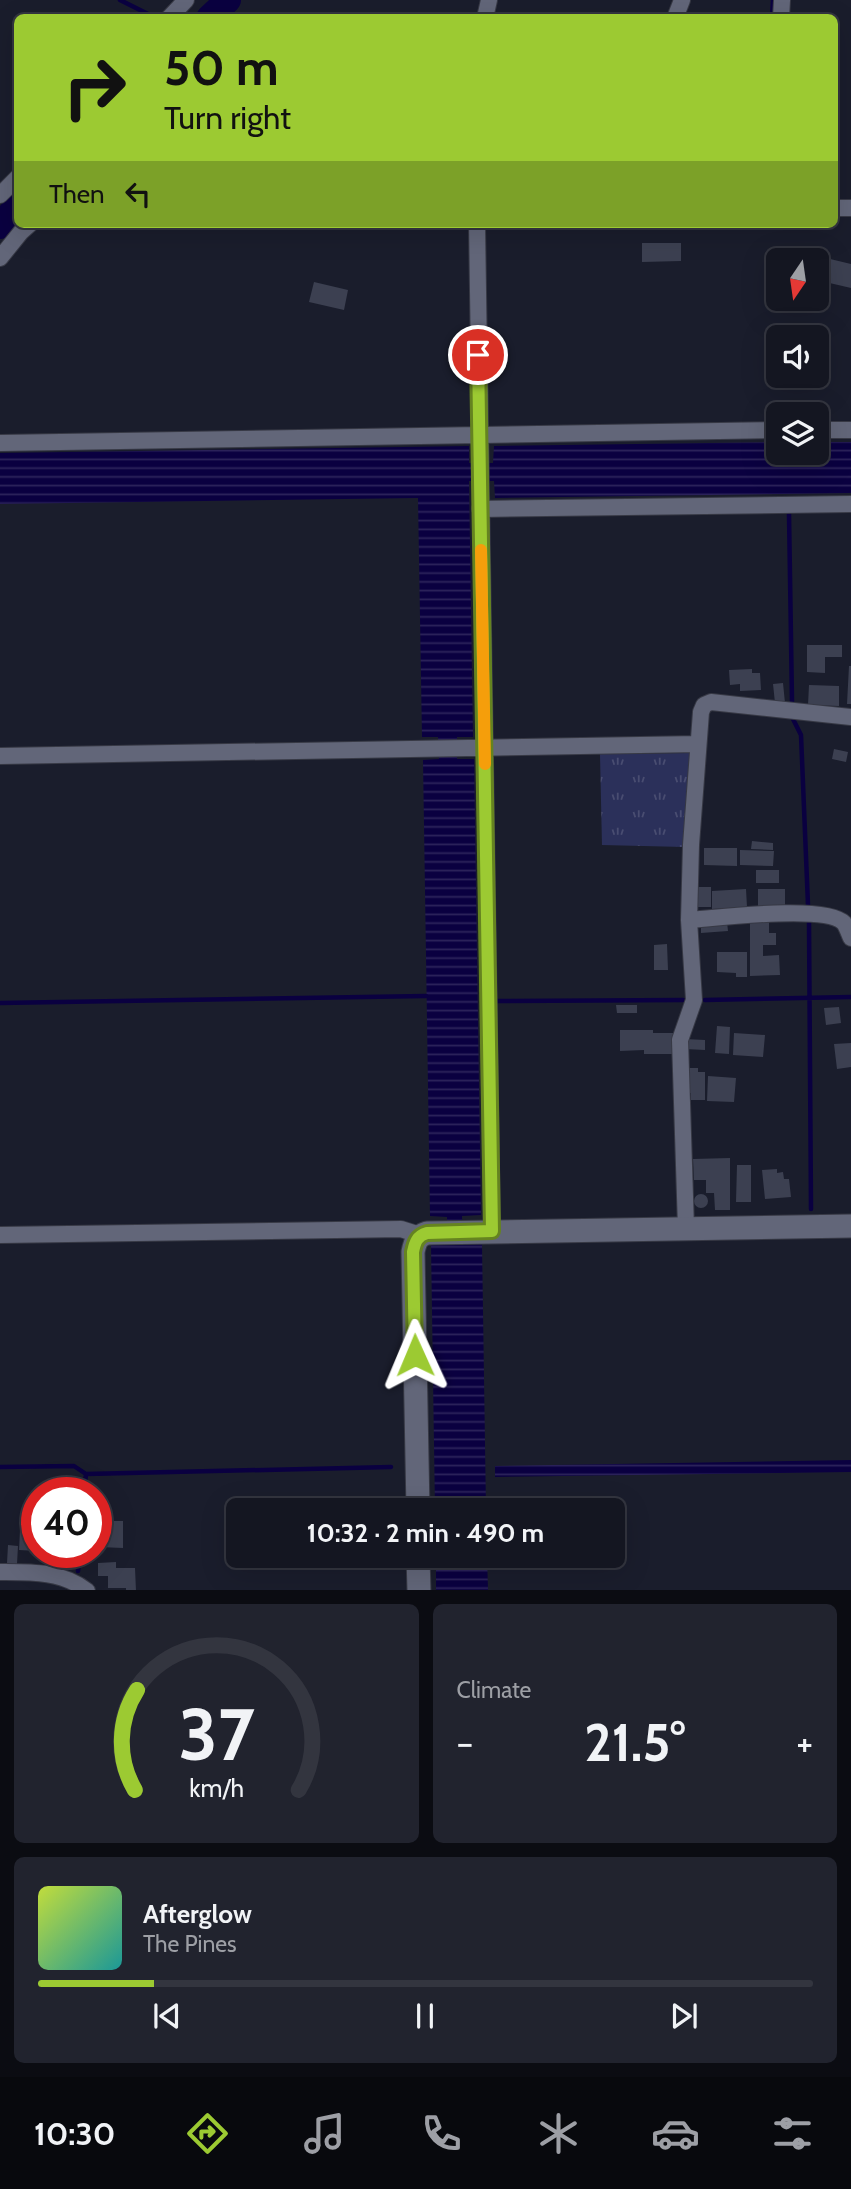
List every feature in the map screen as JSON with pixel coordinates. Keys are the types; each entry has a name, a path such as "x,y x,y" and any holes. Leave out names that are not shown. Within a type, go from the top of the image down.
{"street":[{"path":"173,14 186,0"},
{"path":"0,258 26,228"},
{"path":"477,228 492,1231"},
{"path":"829,430 851,429"},
{"path":"0,443 766,430"},
{"path":"480,509 851,504"},
{"path":"686,1228 680,1040 694,1000 689,920 691,845 701,712 704,705 711,702 851,717"},
{"path":"0,756 698,744"},
{"path":"689,920 789,912 836,919 844,924 851,938"},
{"path":"0,1235 401,1229 420,1235 492,1231 851,1226"},
{"path":"418,1498 413,1252 420,1235"},
{"path":"418,1568 419,1590"},
{"path":"0,1572 29,1572 65,1577 85,1590"}],"green space":[{"path":"692,753 685,847 602,845 600,754"}],"shaded area":[{"path":"766,442 766,465 829,465 829,442 851,442 851,493 495,498 494,481 469,481 473,737 457,737 457,759 474,759 481,1215 462,1216 463,1244 482,1244 486,1498 435,1498 431,1245 448,1245 447,1217 430,1216 423,760 439,759 438,737 422,737 418,498 0,504 0,453 469,446 469,463 493,463 494,446"},
{"path":"851,1460 851,1472 495,1477 495,1466"},
{"path":"436,1568 487,1568 488,1590 436,1590"}],"building":[{"path":"642,243 681,243 681,261 642,262"},
{"path":"830,259 851,264 851,288 830,283"},
{"path":"314,282 348,290 344,310 309,302"},
{"path":"807,645 842,645 842,657 825,657 825,673 807,672"},
{"path":"849,666 851,704 847,704"},
{"path":"752,669 752,673 760,673 761,690 740,691 740,684 730,685 729,670"},
{"path":"783,683 785,703 775,703 773,684"},
{"path":"809,685 839,686 839,706 808,705"},
{"path":"834,749 848,752 846,762 832,759"},
{"path":"752,841 773,843 773,850 751,849"},
{"path":"704,848 737,848 737,866 704,865"},
{"path":"740,850 774,851 773,866 740,865"},
{"path":"756,870 779,870 779,883 756,883"},
{"path":"696,887 711,887 711,907 696,907"},
{"path":"746,889 747,907 712,909 712,891"},
{"path":"758,889 785,889 785,908 758,908"},
{"path":"769,921 769,933 776,933 776,945 763,945 763,956 779,955 780,975 750,976 750,922"},
{"path":"727,922 728,931 701,933 701,924"},
{"path":"667,944 668,970 654,970 654,945"},
{"path":"717,952 747,952 747,977 736,977 736,973 717,972"},
{"path":"616,1005 637,1005 637,1013 617,1013"},
{"path":"839,1007 841,1023 826,1025 824,1008"},
{"path":"717,1026 730,1027 729,1054 715,1053"},
{"path":"620,1030 674,1033 674,1054 644,1054 644,1050 620,1051"},
{"path":"734,1033 765,1035 763,1057 733,1055"},
{"path":"685,1039 705,1040 705,1050 685,1049"},
{"path":"851,1043 851,1067 837,1069 834,1044"},
{"path":"686,1068 698,1068 698,1072 705,1072 705,1100 691,1100 691,1093 686,1093"},
{"path":"708,1076 736,1078 734,1102 707,1101"},
{"path":"730,1158 730,1210 715,1210 714,1193 706,1193 706,1180 694,1180 693,1159"},
{"path":"737,1165 751,1165 751,1202 736,1202"},
{"path":"777,1169 777,1173 783,1172 784,1179 789,1179 791,1197 765,1199 762,1170"},
{"path":"701,1194 706,1196 706,1206 701,1208 696,1206 694,1201 696,1196"},
{"path":"112,1521 123,1521 123,1548 112,1548"},
{"path":"8,1545 18,1546 17,1564 7,1563"},
{"path":"112,1562 116,1562 116,1568 135,1568 136,1590 108,1588 108,1576 98,1576 98,1568 112,1568"}],"waterway":[{"path":"120,0 148,14"},
{"path":"213,14 228,0"},
{"path":"772,14 773,0"},
{"path":"0,226 14,210"},
{"path":"789,514 792,701"},
{"path":"792,717 801,735 808,905"},
{"path":"809,922 811,1209"},
{"path":"0,1003 426,996"},
{"path":"705,1000 851,997"},
{"path":"497,1001 683,1000"},
{"path":"0,1467 74,1466 86,1474"},
{"path":"86,1477 86,1474 391,1467"}],"slow traffic":[{"path":"481,550 485,764"}],"route":[{"path":"415,1355 415,1242 420,1235 427,1233 492,1231 478,355"}]}
